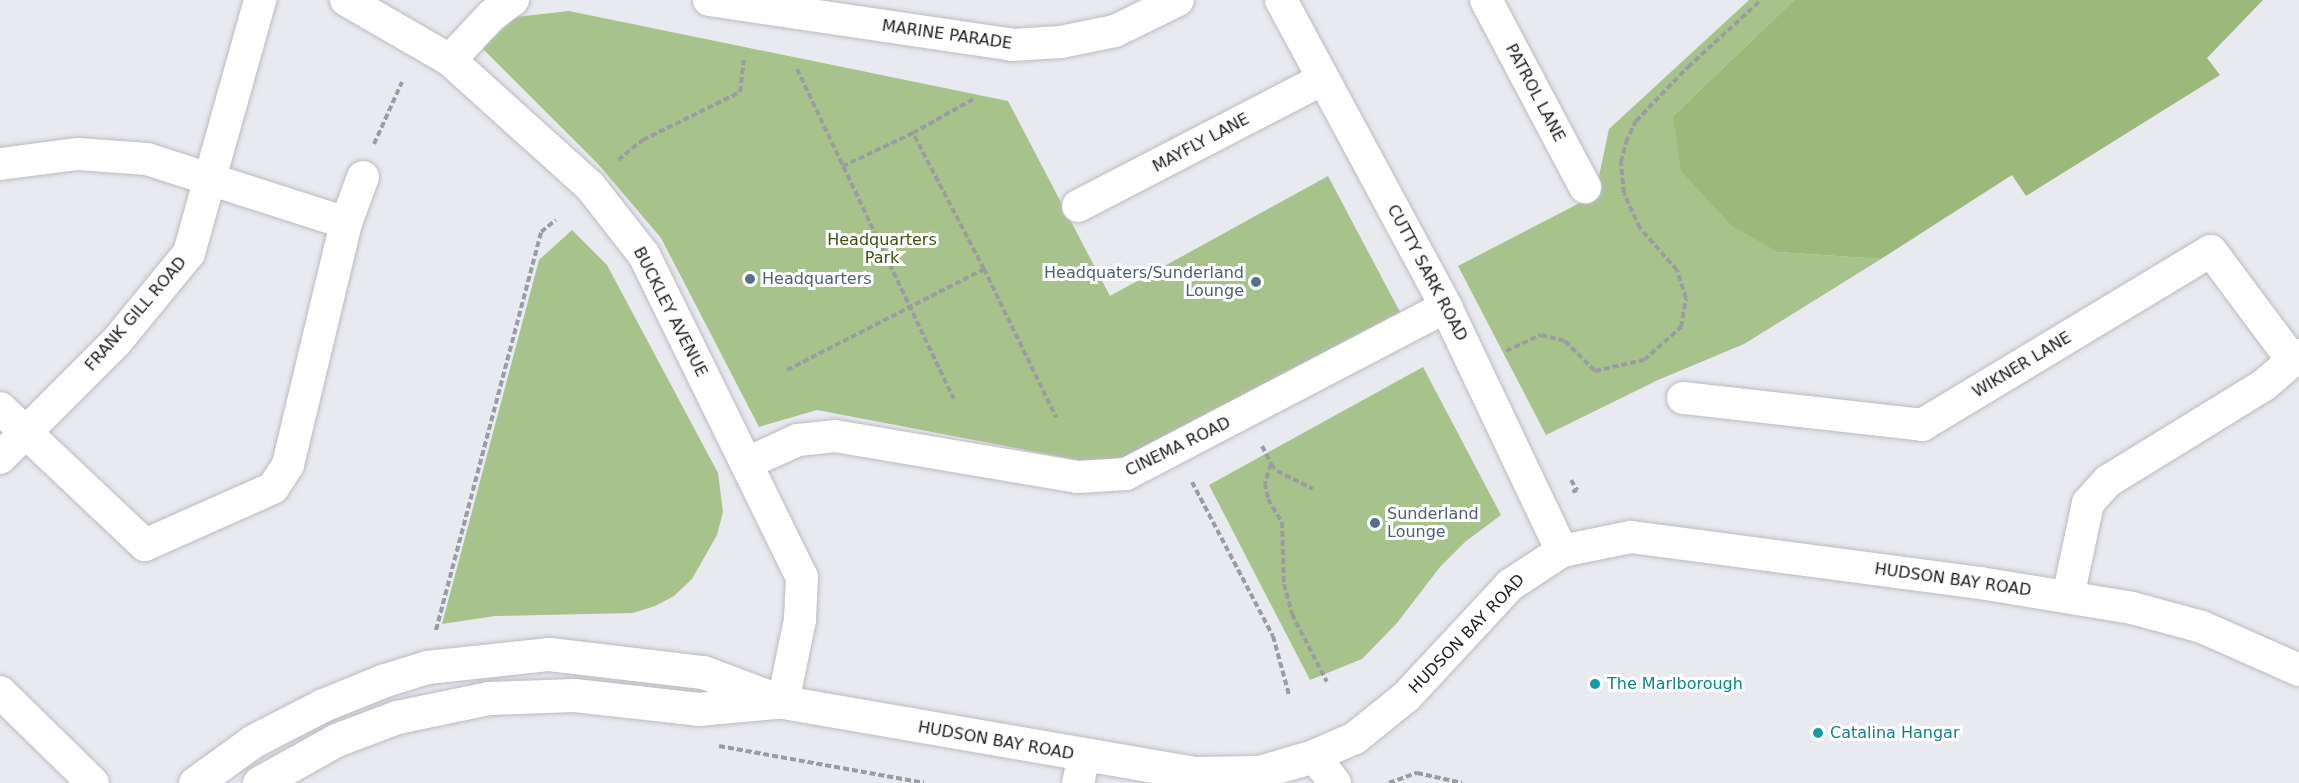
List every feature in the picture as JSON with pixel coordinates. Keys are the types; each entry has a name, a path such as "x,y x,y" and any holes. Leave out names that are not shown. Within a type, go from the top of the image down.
{"street":[{"name":"FRANK GILL ROAD","path":"0,458 117,341 189,253 213,179 260,0"},
{"name":"BUCKLEY AVENUE","path":"346,0 450,60 561,158 614,213 644,255 802,577 800,620 783,702"},
{"path":"450,60 492,15 513,0"},
{"name":"MARINE PARADE","path":"709,0 1012,45 1061,42 1116,31 1178,0"},
{"name":"CUTTY SARK ROAD","path":"1281,0 1446,307 1562,551"},
{"name":"PATROL LANE","path":"1486,0 1584,186"},
{"name":"MAYFLY LANE","path":"1078,206 1323,79"},
{"path":"0,164 78,154 147,159 346,223"},
{"path":"0,408 145,546 273,488 288,465 346,223 363,177"},
{"name":"WIKNER LANE","path":"1683,398 1922,425 2211,251 2296,358"},
{"name":"CINEMA ROAD","path":"747,463 798,440 835,436 1078,477 1126,474 1446,307"},
{"path":"2068,597 2088,503 2108,481 2264,385 2296,358"},
{"name":"HUDSON BAY ROAD","path":"783,702 1081,770 1215,775 1258,772 1338,747 1368,730 1407,696 1510,585 1562,551 1631,537 1672,540 2139,609 2202,627 2299,670"},
{"path":"195,783 253,741 322,705 427,667 538,655 592,657 703,672 783,702"},
{"path":"0,692 93,783"},
{"path":"259,783 336,740 397,717 489,698 574,695 698,709 783,702"},
{"path":"1314,756 1335,783"}],"path":[{"path":"1498,355 1541,335 1564,341 1595,372 1644,360 1681,327 1686,298 1677,270 1640,228 1624,194 1621,162 1626,142 1636,121 1688,67 1761,0"},
{"path":"618,160 643,140 740,92 744,60"},
{"path":"797,69 840,167 954,399"},
{"path":"363,177 387,111 402,82"},
{"path":"840,167 913,133 975,98"},
{"path":"913,133 984,269 1056,417"},
{"path":"427,667 541,232 556,219"},
{"path":"787,370 909,305 984,269"},
{"path":"1262,446 1277,471 1313,489"},
{"path":"1271,464 1265,483 1268,499 1282,522 1284,584 1292,614 1327,682"},
{"path":"1192,482 1273,636 1289,695"},
{"path":"717,746 924,783"},
{"path":"1389,783 1417,773 1462,783"}],"green space":[{"path":"1749,0 1794,0 1673,116 1778,252 1881,259 1744,344 1658,380 1546,435 1458,266 1595,195 1609,129"},
{"path":"1794,0 2263,0 2207,58 2220,75 2026,196 2012,175 1881,259 1778,252 1732,226 1681,171 1673,116"},
{"name":"Headquarters Park","path":"569,11 1008,101 1110,296 1328,176 1400,312 1116,462 1093,463 817,410 759,427 661,238 598,164 482,48 516,17"},
{"path":"572,230 607,265 718,473 723,512 717,535 692,579 674,596 655,606 633,613 495,616 442,624 539,260"},
{"path":"1423,367 1501,515 1465,542 1440,567 1397,623 1362,659 1310,680 1209,485"}],"place":[{"name":"Headquarters","path":"750,279"},
{"name":"Headquaters/Sunderland Lounge","path":"1256,282"},
{"name":"Sunderland Lounge","path":"1375,523"},
{"name":"The Marlborough","path":"1595,684"},
{"name":"Catalina Hangar","path":"1818,733"}]}
